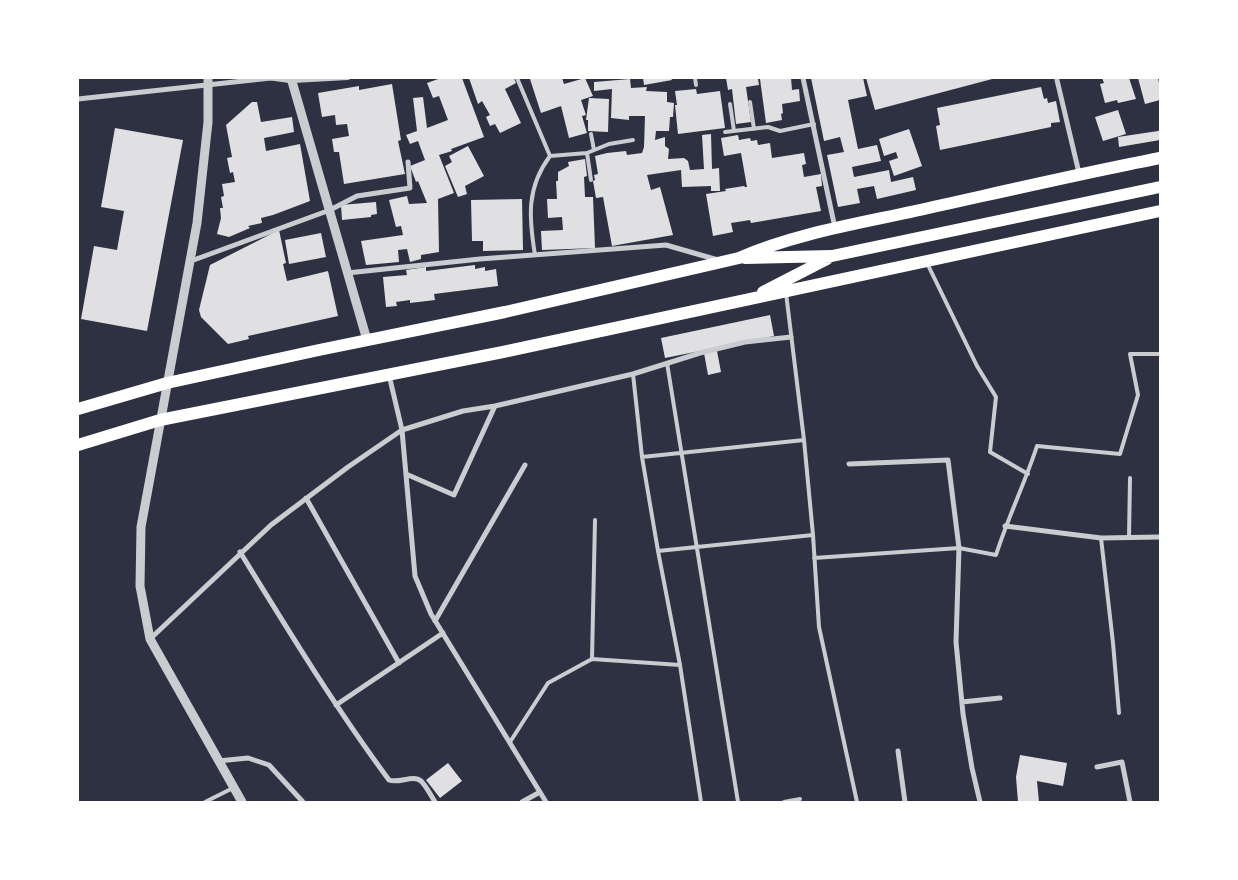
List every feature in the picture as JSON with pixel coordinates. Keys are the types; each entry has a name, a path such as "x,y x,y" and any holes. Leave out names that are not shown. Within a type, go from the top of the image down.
{"main road":[{"path":"739,258 760,249 835,228 1160,158"},
{"path":"78,409 167,384 505,312 724,261 739,258 832,256 1160,187"},
{"path":"78,444 160,420 503,352 1160,211"},
{"path":"747,299 832,256"}],"street":[{"path":"78,98 208,82 271,78 292,79 368,340"},
{"path":"803,78 835,228"},
{"path":"1057,80 1079,174"},
{"path":"208,82 208,122 197,223 141,526 140,586 150,639 217,761 242,802"},
{"path":"190,261 330,210 357,196 410,188 408,162"},
{"path":"347,273 480,259 666,246 724,261"},
{"path":"150,639 240,552 271,525 402,430 463,411 495,406 633,374 700,353 745,342 791,337"},
{"path":"389,374 402,430 415,576 431,614 546,802"},
{"path":"406,474 454,494 495,406"},
{"path":"849,464 948,460 959,548 956,642 962,702 972,768 980,802"},
{"path":"436,621 525,465"},
{"path":"306,498 399,663"},
{"path":"1005,526 1101,538 1160,537"},
{"path":"240,552 310,666 388,780 398,782 414,778 419,780 436,802"},
{"path":"336,705 443,633"},
{"path":"962,702 1000,698"},
{"path":"898,751 905,802"},
{"path":"217,761 248,758 269,765 303,802"},
{"path":"1097,767 1122,762 1130,802"},
{"path":"522,802 540,792"}],"lane":[{"path":"292,79 348,78"},
{"path":"517,78 550,156"},
{"path":"695,78 696,85"},
{"path":"750,102 754,129"},
{"path":"730,104 734,131"},
{"path":"725,132 768,128 780,131 814,124"},
{"path":"590,134 594,150"},
{"path":"550,156 587,153 609,144 633,140"},
{"path":"587,153 591,180"},
{"path":"535,255 530,223 530,201 543,166 550,156"},
{"path":"926,260 939,283 977,366 996,397 990,452 1028,474"},
{"path":"786,291 804,440 819,627 857,802"},
{"path":"814,558 959,548 996,554 1005,526 1028,474 1037,446 1120,454 1138,395 1130,354 1160,354"},
{"path":"667,363 680,453 697,546 738,802"},
{"path":"633,374 642,457 680,665 701,802"},
{"path":"642,457 804,440"},
{"path":"1129,538 1130,478"},
{"path":"592,659 595,520"},
{"path":"658,551 813,535"},
{"path":"1101,538 1119,713"},
{"path":"510,742 548,683 592,659 680,665"},
{"path":"205,802 233,788"},
{"path":"784,802 800,799"}],"building":[{"path":"441,78 462,78 484,137 439,155 454,193 438,199 439,252 421,255 421,259 410,262 407,249 398,250 399,262 366,265 361,241 403,235 401,226 396,227 389,200 407,196 409,204 427,203 410,166 425,160 418,141 410,144 406,135 417,131 413,98 423,97 427,128 448,120 439,96 433,98 427,83"},
{"path":"469,78 514,78 516,83 505,89 521,123 500,133 495,124 490,126 486,117 490,115 482,101 478,104"},
{"path":"562,78 564,84 585,78 593,96 581,100 586,115 582,116 587,133 569,138 561,106 541,113 530,79"},
{"path":"643,78 671,78 672,80 644,85"},
{"path":"726,78 791,78 792,90 799,89 800,101 782,104 782,120 766,123 760,79 758,79 759,85 746,87 751,122 736,124 732,89 728,90"},
{"path":"811,78 863,78 867,96 848,100 858,149 877,145 881,161 852,167 854,177 889,170 891,182 913,177 916,190 877,199 874,186 857,189 860,203 838,207 827,155 844,152 840,137 824,141"},
{"path":"866,78 996,78 875,110"},
{"path":"1102,78 1129,78 1136,99 1118,103 1117,100 1105,103 1100,84 1104,83"},
{"path":"1138,78 1158,78 1160,100 1145,104"},
{"path":"630,79 631,88 647,87 646,91 667,92 667,102 674,103 669,131 656,131 655,140 665,137 665,146 669,149 668,159 684,158 688,161 690,170 704,169 702,135 711,134 712,169 719,168 720,191 711,191 711,186 682,187 681,170 647,175 651,190 660,187 673,235 612,246 603,197 596,198 593,181 595,180 594,175 598,174 595,156 626,151 627,155 642,153 644,147 645,116 629,116 629,120 611,118 612,89 594,91 594,82"},
{"path":"392,84 401,140 398,141 405,174 344,184 339,152 334,152 332,139 349,136 347,124 336,125 335,115 322,117 318,93 359,86 359,90"},
{"path":"1041,87 1044,99 1047,98 1048,103 1056,101 1060,122 1051,123 1051,127 940,150 936,126 940,125 937,108"},
{"path":"696,89 697,94 720,91 725,128 678,134 675,91"},
{"path":"589,98 609,99 608,132 588,131 588,120 586,120"},
{"path":"252,102 257,102 261,122 292,117 294,132 264,138 266,151 300,144 310,201 261,218 262,223 248,226 250,228 229,237 217,234 221,218 220,208 223,208 221,197 224,196 222,184 235,182 233,172 230,173 227,158 232,157 226,125"},
{"path":"1118,110 1126,134 1103,141 1095,117"},
{"path":"115,128 183,140 147,331 81,319 94,246 117,250 124,211 101,207"},
{"path":"909,129 922,166 894,176 889,161 898,158 896,152 884,156 879,139"},
{"path":"1160,130 1160,140 1119,147 1118,137"},
{"path":"738,135 739,140 750,138 751,141 757,140 758,145 770,143 772,158 804,153 806,164 802,165 804,177 821,174 822,186 816,187 821,211 751,223 750,220 731,223 733,232 713,236 706,194 726,191 725,189 747,187 741,153 724,156 721,138"},
{"path":"468,146 484,176 465,186 467,194 458,197 445,166 452,162 449,156"},
{"path":"585,159 587,176 584,177 585,197 593,197 595,248 542,250 541,231 563,230 562,217 548,218 547,199 557,199 556,181 558,181 558,172 569,166 568,162"},
{"path":"522,199 523,250 483,251 483,241 472,241 471,200"},
{"path":"376,202 377,214 371,215 371,217 342,220 341,205"},
{"path":"279,230 286,263 283,264 287,281 328,271 338,316 248,336 249,339 228,344 201,317 199,310 210,265"},
{"path":"321,233 326,257 289,264 285,240"},
{"path":"475,265 475,269 485,267 485,271 496,269 498,286 434,294 435,300 410,303 410,300 396,302 397,306 386,307 383,277 407,275 406,270 426,267 426,271"},
{"path":"770,315 774,336 665,358 661,338"},
{"path":"717,351 721,372 708,375 704,353"},
{"path":"1020,755 1067,763 1063,786 1037,781 1039,802 1018,802 1016,777"},
{"path":"448,763 462,781 440,798 426,780"}]}
